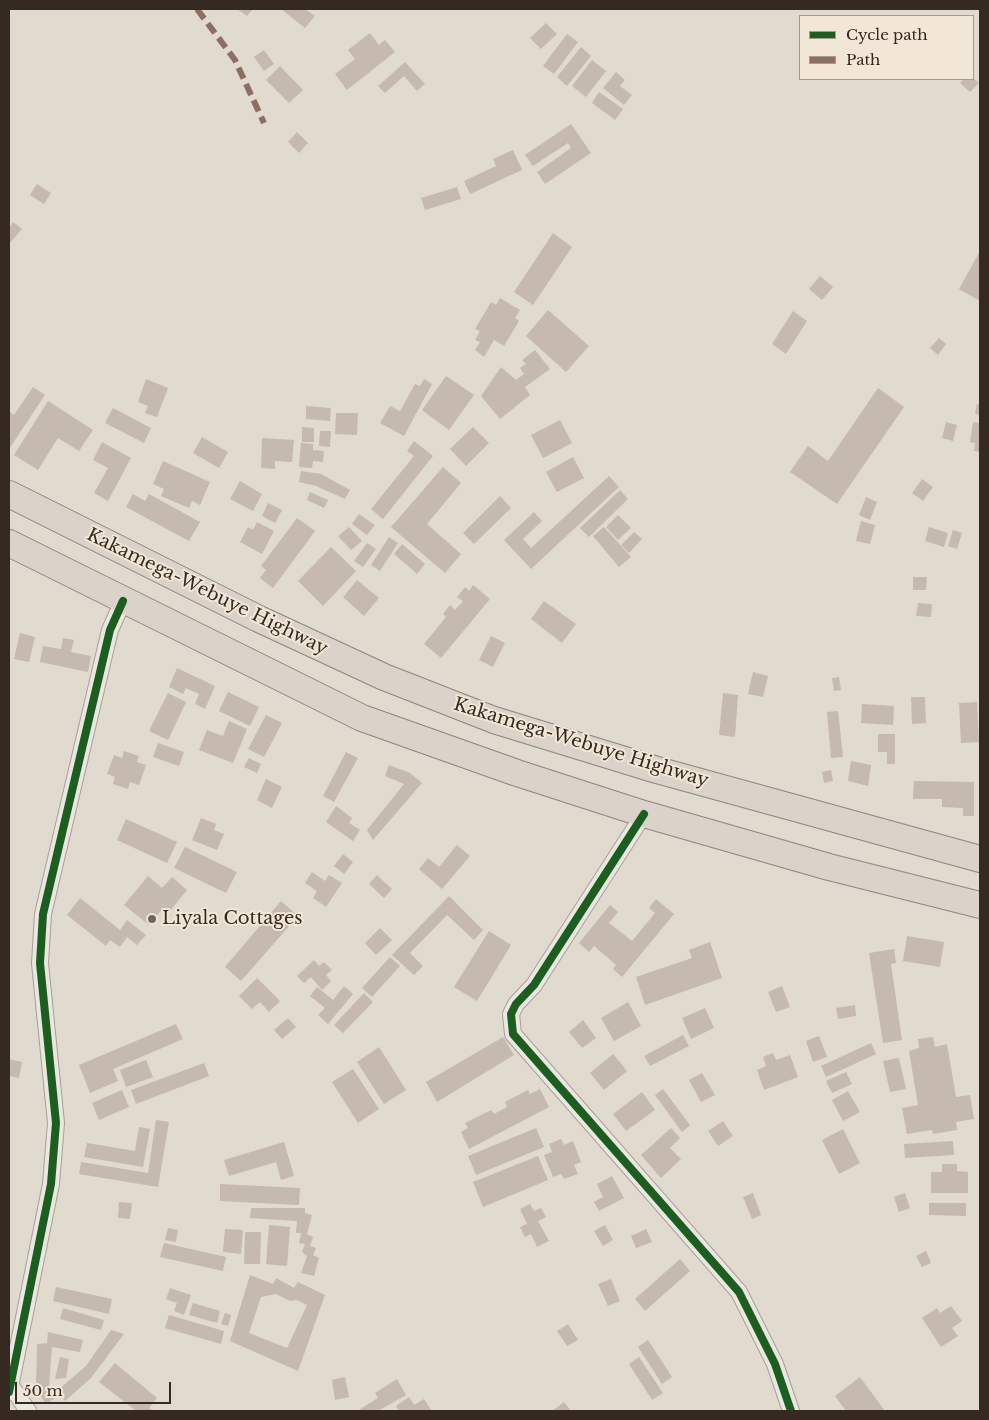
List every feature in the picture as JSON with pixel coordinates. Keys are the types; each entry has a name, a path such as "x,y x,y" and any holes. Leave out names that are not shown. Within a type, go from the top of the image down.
{"highway":[{"name":"Kakamega-Webuye Highway","path":"9,494 259,619 384,677 494,720 657,770 980,859"},
{"path":"9,543 362,718 517,773 644,814 829,867 980,904"}],"street":[{"path":"28,1411 10,1389 52,1184 56,1123 40,963 43,914 110,630 123,601"},
{"path":"644,814 534,985 516,1004 511,1014 513,1034 739,1292 775,1364 792,1411"}],"building":[{"path":"237,9 253,9 247,16"},
{"path":"281,9 305,9 315,16 305,28"},
{"path":"546,23 557,34 541,49 530,38"},
{"path":"370,33 379,45 385,40 395,52 347,90 335,74 355,59 348,50"},
{"path":"567,34 578,42 554,74 543,66"},
{"path":"581,47 591,56 567,86 557,77"},
{"path":"264,50 274,64 264,71 254,57"},
{"path":"592,60 606,71 586,97 572,86"},
{"path":"405,62 425,84 417,91 404,76 385,93 378,86"},
{"path":"280,66 303,90 289,103 266,80"},
{"path":"616,72 625,80 620,86 632,95 624,105 603,88"},
{"path":"974,79 979,83 970,92 960,83 963,80"},
{"path":"599,92 623,109 615,120 592,103"},
{"path":"571,124 591,153 545,184 537,172 571,148 568,143 533,166 525,155"},
{"path":"297,132 308,143 299,153 288,142"},
{"path":"513,150 522,170 470,194 464,181 496,166 493,159"},
{"path":"37,184 51,193 44,204 30,195"},
{"path":"457,187 461,199 425,210 421,198"},
{"path":"13,222 22,229 9,244 9,228"},
{"path":"553,233 572,247 533,305 514,292"},
{"path":"980,251 980,301 959,289"},
{"path":"820,276 833,287 822,300 809,289"},
{"path":"500,298 520,310 515,318 519,321 504,346 494,340 484,357 475,350 480,342 475,340 480,331 475,329 491,302 496,305"},
{"path":"548,310 589,346 566,372 526,336"},
{"path":"793,311 807,321 786,354 772,344"},
{"path":"939,338 946,344 938,355 930,348"},
{"path":"535,350 550,369 525,387 530,395 500,419 481,396 501,367 516,380 524,374 520,368 526,364 522,360"},
{"path":"446,376 474,395 449,430 422,410"},
{"path":"146,379 168,388 157,417 145,413 148,406 138,402"},
{"path":"424,379 432,384 404,436 380,423 390,406 400,411 415,384 420,386"},
{"path":"33,387 45,395 9,449 9,411 14,415"},
{"path":"878,388 904,407 837,504 790,472 808,446 828,461"},
{"path":"48,401 93,430 79,451 58,438 38,470 14,455"},
{"path":"977,404 980,404 980,415 975,414"},
{"path":"306,406 331,408 330,421 306,419"},
{"path":"113,408 151,428 144,443 105,423"},
{"path":"336,413 358,413 357,435 335,434"},
{"path":"560,420 572,443 543,458 531,435"},
{"path":"946,422 957,425 953,441 942,438"},
{"path":"973,422 980,423 980,452 974,451 975,443 970,442"},
{"path":"302,427 314,428 314,442 302,442"},
{"path":"473,427 489,443 466,466 450,449"},
{"path":"320,431 331,431 330,447 319,446"},
{"path":"202,437 228,452 219,468 193,453"},
{"path":"262,438 294,440 292,462 275,461 275,469 261,468"},
{"path":"414,441 433,456 383,519 371,509 414,456 407,451"},
{"path":"102,442 131,458 108,501 94,493 108,468 93,460"},
{"path":"301,443 313,444 313,450 324,451 323,462 313,461 312,468 299,467"},
{"path":"573,457 584,478 557,492 546,472"},
{"path":"163,461 210,482 200,505 192,501 189,508 161,496 164,489 153,484"},
{"path":"443,467 461,483 427,524 461,554 445,573 391,527"},
{"path":"301,471 321,474 350,490 345,499 316,486 299,482"},
{"path":"609,476 619,487 531,569 504,540 534,512 542,521 523,539 531,548"},
{"path":"922,479 933,487 923,501 912,493"},
{"path":"240,481 262,494 253,511 230,499"},
{"path":"620,490 628,499 589,537 580,528"},
{"path":"310,492 328,500 324,508 307,500"},
{"path":"133,494 145,501 149,494 200,522 189,541 126,507"},
{"path":"500,496 511,508 474,544 463,533"},
{"path":"866,497 877,502 870,520 859,515"},
{"path":"268,503 282,510 275,523 262,516"},
{"path":"359,514 375,525 367,535 352,524"},
{"path":"618,515 631,528 618,540 606,527"},
{"path":"297,518 315,531 273,588 260,578 266,570 261,566"},
{"path":"861,521 875,525 870,544 856,541"},
{"path":"257,522 274,531 262,554 240,542 248,527 253,530"},
{"path":"349,527 362,541 351,550 338,536"},
{"path":"604,527 631,557 619,567 593,536"},
{"path":"929,527 948,533 944,547 925,541"},
{"path":"953,530 962,533 957,549 948,546"},
{"path":"634,532 642,539 629,553 621,545"},
{"path":"389,537 398,543 380,571 371,565"},
{"path":"367,543 376,549 363,567 354,561"},
{"path":"402,544 425,564 417,574 394,554"},
{"path":"331,547 356,571 323,606 298,581"},
{"path":"913,577 927,577 926,590 913,590"},
{"path":"357,580 379,598 364,616 343,597"},
{"path":"473,585 490,599 441,658 424,644 446,617 443,614 450,605 455,610 463,601 457,597 465,587 469,591"},
{"path":"544,601 576,624 562,643 531,619"},
{"path":"918,603 932,604 931,617 916,616"},
{"path":"20,633 35,637 29,662 14,659"},
{"path":"491,636 505,643 493,667 479,660"},
{"path":"63,638 74,640 71,652 91,656 88,672 40,662 43,646 61,649"},
{"path":"177,668 215,686 205,709 195,704 199,694 186,688 183,694 169,687"},
{"path":"753,672 768,676 763,697 748,694"},
{"path":"839,677 841,690 834,691 832,678"},
{"path":"228,692 259,707 250,726 219,711"},
{"path":"168,693 186,702 168,740 149,731"},
{"path":"723,693 738,695 735,737 719,735"},
{"path":"911,697 925,697 926,723 912,724"},
{"path":"977,702 979,742 961,743 959,703"},
{"path":"862,704 894,706 893,725 861,723"},
{"path":"838,711 843,757 831,758 827,712"},
{"path":"266,715 282,723 264,757 248,749"},
{"path":"229,721 247,729 233,763 199,750 207,730 223,736"},
{"path":"878,734 895,734 895,764 887,764 887,752 878,752"},
{"path":"158,743 184,752 179,766 153,757"},
{"path":"124,751 139,756 137,762 146,765 139,785 130,782 128,789 113,784 115,777 107,774 114,755 122,758"},
{"path":"346,752 358,758 334,802 323,796"},
{"path":"249,758 261,764 257,773 244,767"},
{"path":"851,761 871,765 868,786 848,781"},
{"path":"389,765 410,773 422,783 373,840 367,830 404,784 385,776"},
{"path":"831,770 833,781 824,783 822,772"},
{"path":"266,779 282,787 272,808 257,800"},
{"path":"914,781 974,782 974,816 963,816 963,808 942,807 942,799 913,799"},
{"path":"336,806 352,818 349,823 360,830 353,841 326,822"},
{"path":"201,818 216,824 214,830 224,834 217,850 192,840"},
{"path":"126,819 177,842 167,863 117,840"},
{"path":"457,845 470,856 442,889 419,869 428,858 439,867"},
{"path":"185,847 237,872 226,893 174,868"},
{"path":"343,854 353,862 344,874 334,866"},
{"path":"312,872 325,881 329,875 342,883 326,907 313,898 317,891 305,883"},
{"path":"377,875 392,889 384,898 369,884"},
{"path":"148,876 162,888 172,877 187,890 169,912 163,908 149,925 124,905"},
{"path":"449,896 483,930 474,940 447,915 410,953 423,966 414,975 392,955"},
{"path":"80,898 120,930 127,920 146,935 137,945 127,937 120,947 110,940 106,946 67,915"},
{"path":"656,899 674,914 622,977 613,969 616,965 594,946 589,952 579,943 610,905 618,912 609,923 632,941 655,913 649,908"},
{"path":"281,901 298,916 241,981 225,967"},
{"path":"380,928 392,940 376,955 365,943"},
{"path":"489,931 511,945 477,1001 454,987"},
{"path":"907,936 944,942 940,967 903,961"},
{"path":"710,942 722,978 645,1005 636,977 692,958 689,950"},
{"path":"894,949 896,963 891,964 902,1040 883,1043 869,953"},
{"path":"390,957 400,966 372,997 362,988"},
{"path":"314,960 319,966 324,962 332,970 326,975 331,981 322,990 311,977 304,983 297,976"},
{"path":"257,978 280,1001 269,1012 260,1002 252,1009 239,996"},
{"path":"344,986 353,994 328,1024 318,1015 325,1008 310,996 317,987 333,1000"},
{"path":"782,986 790,1007 776,1012 768,992"},
{"path":"364,993 373,1002 343,1033 334,1025"},
{"path":"628,1002 641,1026 614,1041 601,1018"},
{"path":"855,1005 856,1016 838,1019 836,1008"},
{"path":"705,1008 714,1028 691,1039 682,1018"},
{"path":"288,1018 296,1027 282,1039 274,1030"},
{"path":"583,1020 596,1038 582,1048 569,1032"},
{"path":"176,1024 183,1039 113,1069 118,1081 90,1093 79,1065"},
{"path":"683,1035 689,1046 650,1066 644,1056"},
{"path":"819,1036 827,1057 813,1062 806,1041"},
{"path":"503,1037 514,1055 437,1102 426,1082"},
{"path":"933,1037 935,1047 947,1044 956,1097 970,1095 974,1119 956,1122 957,1130 933,1134 932,1130 907,1134 902,1108 918,1105 909,1051 919,1048 918,1039"},
{"path":"871,1043 876,1054 826,1077 821,1066"},
{"path":"379,1047 406,1090 384,1104 357,1062"},
{"path":"773,1053 776,1060 790,1055 798,1077 764,1090 757,1070 766,1066 763,1057"},
{"path":"613,1054 627,1071 604,1090 590,1073"},
{"path":"899,1058 906,1089 890,1092 883,1061"},
{"path":"9,1059 22,1062 19,1078 9,1076"},
{"path":"146,1060 153,1077 126,1087 120,1070"},
{"path":"204,1063 209,1076 136,1104 131,1090"},
{"path":"353,1069 379,1109 358,1123 332,1082"},
{"path":"846,1072 852,1084 832,1093 826,1081"},
{"path":"702,1073 715,1095 701,1102 689,1080"},
{"path":"540,1089 549,1107 469,1149 461,1132 468,1128 465,1123 491,1110 494,1114 507,1107 505,1102 528,1090 530,1094"},
{"path":"663,1089 690,1125 682,1132 655,1095"},
{"path":"122,1090 129,1107 99,1120 92,1103"},
{"path":"848,1091 860,1112 843,1121 832,1100"},
{"path":"642,1092 655,1110 626,1131 613,1114"},
{"path":"156,1120 169,1122 158,1187 79,1174 81,1162 148,1173"},
{"path":"723,1121 733,1136 718,1146 708,1131"},
{"path":"139,1127 150,1129 143,1167 84,1157 87,1143 135,1151"},
{"path":"536,1128 544,1147 476,1175 468,1156"},
{"path":"671,1128 680,1138 670,1148 681,1159 661,1178 641,1155"},
{"path":"843,1129 860,1163 839,1174 822,1140"},
{"path":"561,1139 564,1145 573,1141 581,1162 574,1165 578,1174 564,1179 561,1174 553,1177 544,1155 552,1152 549,1144"},
{"path":"953,1141 954,1155 905,1158 904,1144"},
{"path":"284,1142 294,1176 281,1180 276,1162 229,1176 224,1160"},
{"path":"538,1156 548,1180 483,1207 473,1182"},
{"path":"942,1164 957,1164 957,1171 968,1172 968,1193 931,1193 931,1172 942,1172"},
{"path":"612,1176 624,1198 599,1211 594,1202 603,1197 597,1184"},
{"path":"220,1184 300,1188 299,1205 220,1201"},
{"path":"753,1193 761,1215 752,1219 743,1197"},
{"path":"905,1193 910,1208 899,1212 894,1197"},
{"path":"119,1202 132,1203 130,1219 118,1218"},
{"path":"929,1203 966,1203 966,1216 929,1215"},
{"path":"530,1204 534,1211 541,1208 546,1217 538,1221 549,1241 537,1247 531,1234 525,1237 520,1227 527,1224 520,1209"},
{"path":"251,1208 305,1208 305,1213 312,1215 307,1234 313,1237 310,1246 316,1248 313,1255 319,1258 314,1276 301,1273 307,1256 302,1252 305,1244 299,1243 301,1233 296,1233 297,1221 250,1218"},
{"path":"269,1225 290,1227 287,1266 266,1264"},
{"path":"605,1225 613,1240 603,1246 594,1231"},
{"path":"168,1228 178,1230 176,1242 165,1240"},
{"path":"225,1229 243,1230 241,1254 223,1252"},
{"path":"646,1229 652,1242 636,1248 631,1236"},
{"path":"245,1232 261,1232 260,1264 244,1264"},
{"path":"164,1243 226,1257 223,1271 160,1257"},
{"path":"926,1251 931,1263 922,1267 916,1256"},
{"path":"680,1259 690,1271 645,1311 635,1299"},
{"path":"250,1275 273,1284 276,1278 294,1288 298,1282 325,1295 298,1371 230,1341","holes":["276,1294 290,1301 297,1300 307,1305 287,1348 249,1333 261,1297"]},
{"path":"611,1279 620,1301 608,1306 598,1284"},
{"path":"56,1287 112,1299 109,1314 53,1301"},
{"path":"170,1288 191,1295 184,1315 174,1311 177,1303 166,1299"},
{"path":"193,1303 220,1311 217,1323 189,1315"},
{"path":"951,1306 962,1321 952,1328 958,1336 941,1347 922,1318 937,1308 940,1313"},
{"path":"63,1308 104,1320 101,1330 60,1319"},
{"path":"225,1313 231,1315 228,1326 221,1324"},
{"path":"169,1315 224,1331 221,1344 165,1328"},
{"path":"568,1324 578,1340 567,1346 557,1331"},
{"path":"111,1330 124,1334 91,1378 65,1401 58,1390 86,1366"},
{"path":"48,1332 83,1340 80,1352 52,1347 49,1387 55,1398 46,1404 36,1389 37,1344 47,1343"},
{"path":"648,1340 672,1377 662,1384 638,1347"},
{"path":"60,1357 69,1359 66,1378 55,1379"},
{"path":"639,1357 663,1393 652,1400 629,1364"},
{"path":"115,1363 157,1398 149,1408 154,1411 136,1411 99,1382"},
{"path":"345,1377 349,1397 335,1400 332,1380"},
{"path":"860,1377 885,1411 846,1411 835,1396"},
{"path":"397,1379 406,1395 378,1411 357,1411 378,1398 375,1393"},
{"path":"409,1397 414,1405 424,1399 432,1411 399,1411 396,1406"},
{"path":"564,1402 571,1411 552,1411"}],"marked path":[{"path":"197,9 235,60 264,123"}],"cycle path":[{"path":"9,1392 51,1184 56,1123 40,963 43,914 110,630 123,601"},
{"path":"644,814 534,985 516,1004 511,1014 513,1034 739,1292 775,1364 791,1411"}],"place":[{"name":"Liyala Cottages","path":"152,919"}]}
